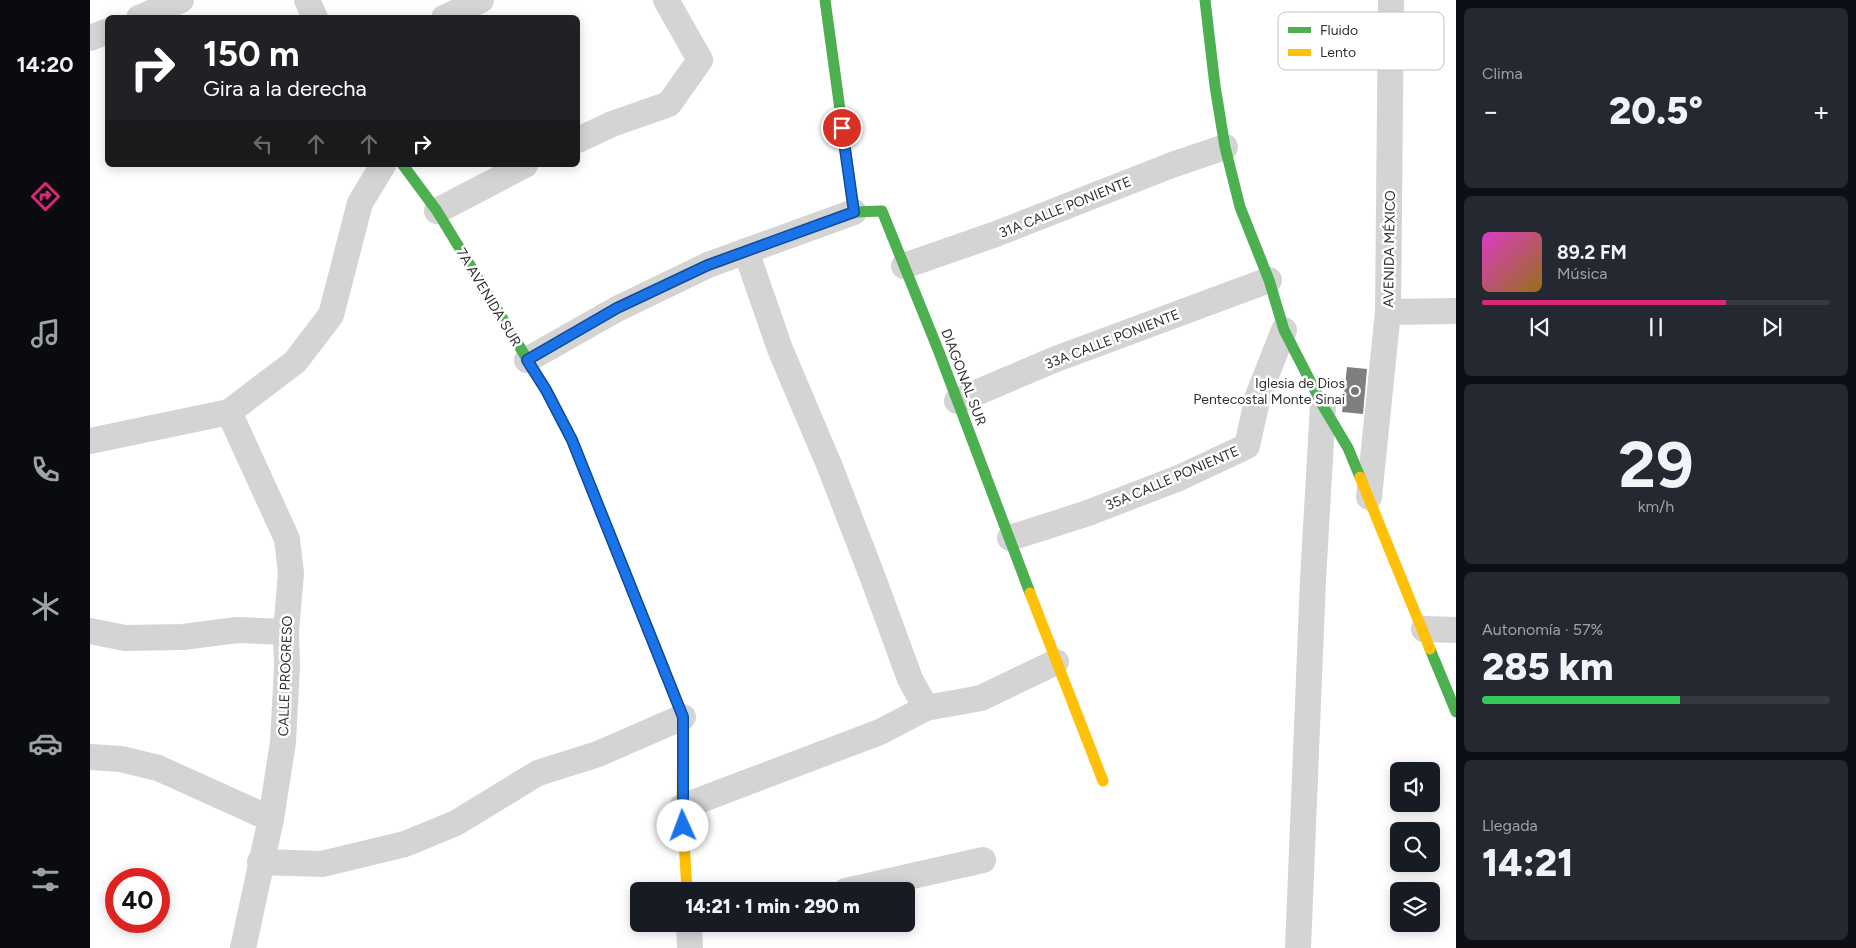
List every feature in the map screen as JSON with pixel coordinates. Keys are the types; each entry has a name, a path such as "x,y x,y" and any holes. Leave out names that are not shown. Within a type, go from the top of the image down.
{"street":[{"path":"146,15 181,0"},
{"path":"307,0 314,15"},
{"path":"450,15 481,0"},
{"path":"580,139 612,124 669,104 700,60 666,0"},
{"path":"527,360 617,308 708,265 854,212 825,0"},
{"path":"1205,0 1215,86 1225,147 1240,207 1268,280 1284,330 1323,406 1348,448 1424,629 1456,712"},
{"path":"90,38 105,32"},
{"name":"AVENIDA MÉXICO","path":"1369,496 1388,312 1390,70"},
{"name":"31A CALLE PONIENTE","path":"904,266 996,234 1172,164 1225,147"},
{"path":"90,441 229,412 295,362 331,315 360,203 382,167"},
{"name":"7A AVENIDA SUR","path":"404,167 437,211 546,390 572,440 683,717 682,807 686,882"},
{"path":"437,211 521,167"},
{"name":"DIAGONAL SUR","path":"854,212 882,211 1103,781"},
{"path":"746,251 780,349 833,476 910,679 926,708"},
{"name":"33A CALLE PONIENTE","path":"957,401 1056,359 1268,280"},
{"path":"1388,312 1456,311"},
{"name":"35A CALLE PONIENTE","path":"1010,538 1088,513 1180,478 1247,446 1258,396 1284,330"},
{"path":"1298,948 1313,580 1323,406"},
{"name":"CALLE PROGRESO","path":"229,412 287,539 291,572 286,632 287,668 283,742 271,819 260,862 243,948"},
{"path":"1424,629 1456,630"},
{"path":"90,631 125,638 183,637 238,630 286,632"},
{"path":"682,807 880,732 926,708 981,698 1056,662"},
{"path":"260,862 322,864 405,844 456,823 538,773 598,754 683,717"},
{"path":"90,757 121,759 158,768 271,819"},
{"path":"886,882 983,860"}],"building":[{"name":"Iglesia de Dios Pentecostal Monte Sinai","path":"1347,367 1367,369 1363,414 1342,412"}],"traffic: fast":[{"path":"825,0 854,212 882,211 939,352 1030,593"},
{"path":"1205,0 1215,86 1225,147 1240,207 1269,280 1284,330 1323,406 1348,448 1360,477"},
{"path":"404,167 437,211 546,390 572,440 664,668"},
{"path":"1430,649 1456,712"}],"traffic: slow":[{"path":"1360,477 1430,649"},
{"path":"1030,593 1103,781"},
{"path":"664,668 683,717 682,807 686,882"}],"place":[{"name":"Iglesia de Dios Pentecostal Monte Sinai","path":"1355,391"}],"route":[{"path":"683,826 683,717 572,440 546,390 527,360 617,308 708,265 854,212 842,128"}]}
